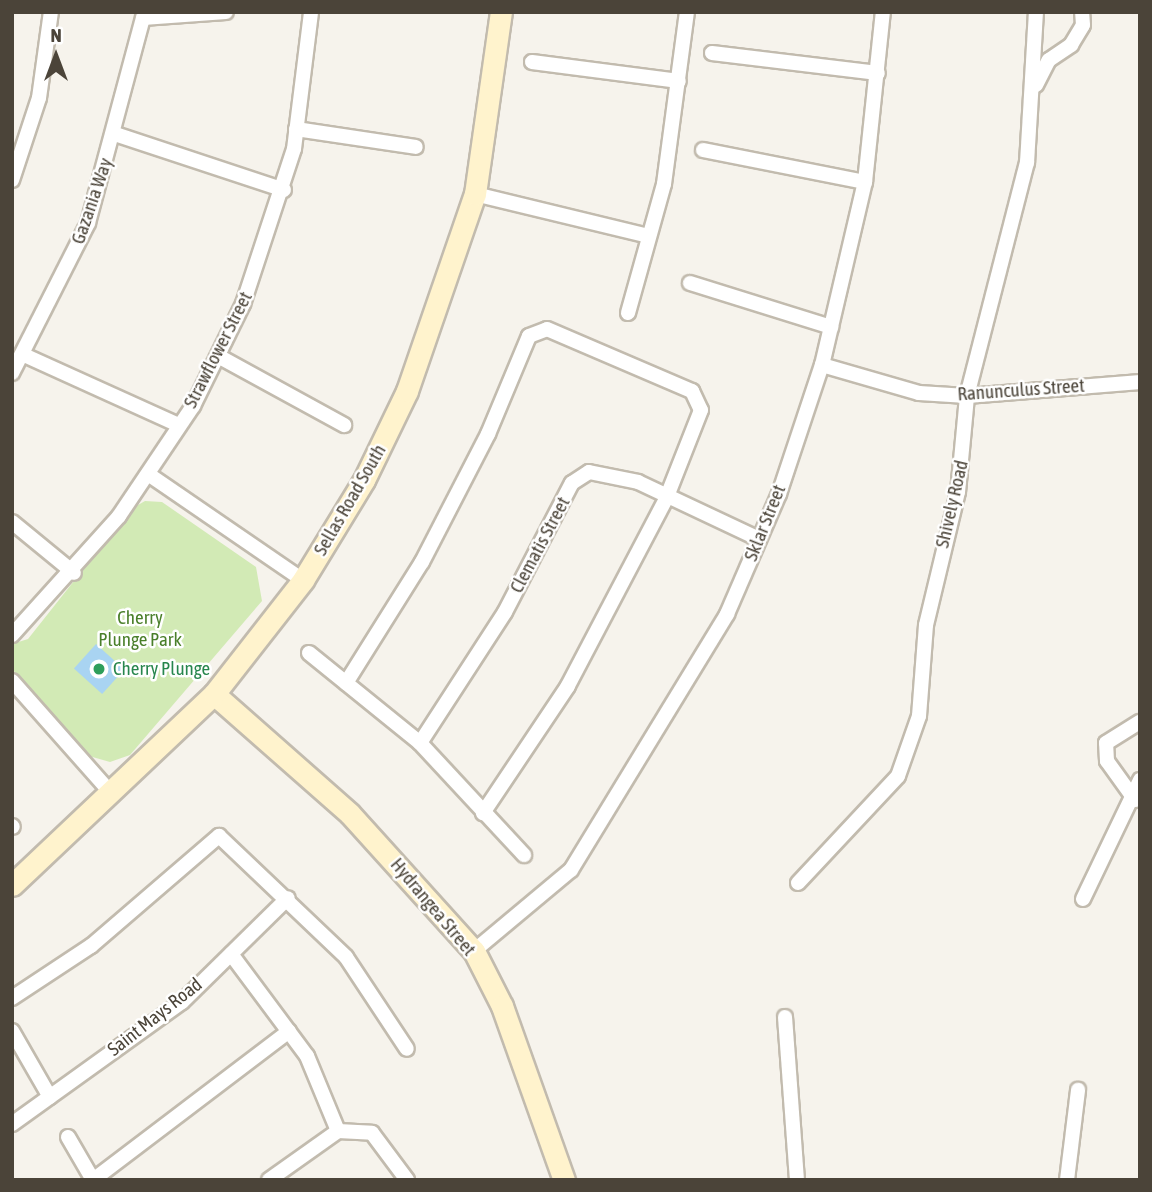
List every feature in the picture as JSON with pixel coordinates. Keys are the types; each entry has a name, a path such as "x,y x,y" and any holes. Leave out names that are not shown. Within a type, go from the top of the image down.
{"street":[{"path":"14,172 39,98 51,12"},
{"name":"Gazania Way","path":"12,373 24,355 88,223 115,134 143,18 226,12"},
{"name":"Strawflower Street","path":"12,635 74,573 148,474 218,356 284,190 296,129 311,12"},
{"name":"Sellas Road South","path":"12,885 113,795 214,694 303,580 365,480 407,391 475,194 501,12"},
{"path":"628,313 664,184 687,12"},
{"name":"Sklar Street","path":"474,951 571,870 727,614 759,539 822,365 865,182 883,12"},
{"name":"Shively Road","path":"798,883 898,776 919,716 926,625 958,492 967,396 1027,163 1034,89 1036,12"},
{"name":"Shively Road","path":"1034,89 1049,60 1071,45 1083,25 1082,12"},
{"path":"712,53 878,73"},
{"path":"532,62 679,81"},
{"path":"296,129 416,147"},
{"path":"115,134 284,190"},
{"path":"703,150 865,182"},
{"path":"475,194 648,236"},
{"path":"690,284 831,327"},
{"path":"346,683 422,562 488,434 528,336 547,329 692,391 701,410 666,499 568,686 483,813"},
{"path":"24,355 176,424"},
{"path":"218,356 344,425"},
{"name":"Ranunculus Street","path":"822,365 919,393 967,396 1140,382"},
{"name":"Clematis Street","path":"420,744 505,612 572,483 589,472 609,472 759,539"},
{"path":"148,474 303,580"},
{"path":"12,522 74,573"},
{"path":"309,653 420,744 524,855"},
{"path":"12,681 113,795"},
{"name":"Hydrangea Street","path":"214,694 350,814 474,951 502,1006 564,1180"},
{"path":"1135,800 1107,761 1106,743 1140,722"},
{"path":"1083,899 1135,800 1140,780"},
{"path":"12,998 91,946 219,836 288,898 346,957 407,1049"},
{"name":"Saint Mays Road","path":"12,1124 182,1002 288,898"},
{"path":"231,954 307,1055 338,1131"},
{"path":"785,1017 797,1180"},
{"path":"12,1031 50,1097"},
{"path":"68,1137 93,1180 289,1031"},
{"path":"1067,1180 1078,1090"},
{"path":"269,1180 338,1131 372,1133 407,1180"}],"green space":[{"name":"Cherry Plunge Park","path":"145,501 162,502 256,567 262,601 130,755 110,762 89,756 12,669 12,644 28,639 131,509"}],"water":[{"name":"Cherry Plunge","path":"96,644 124,669 102,694 74,669"}],"place":[{"name":"Cherry Plunge","path":"99,669"}]}
